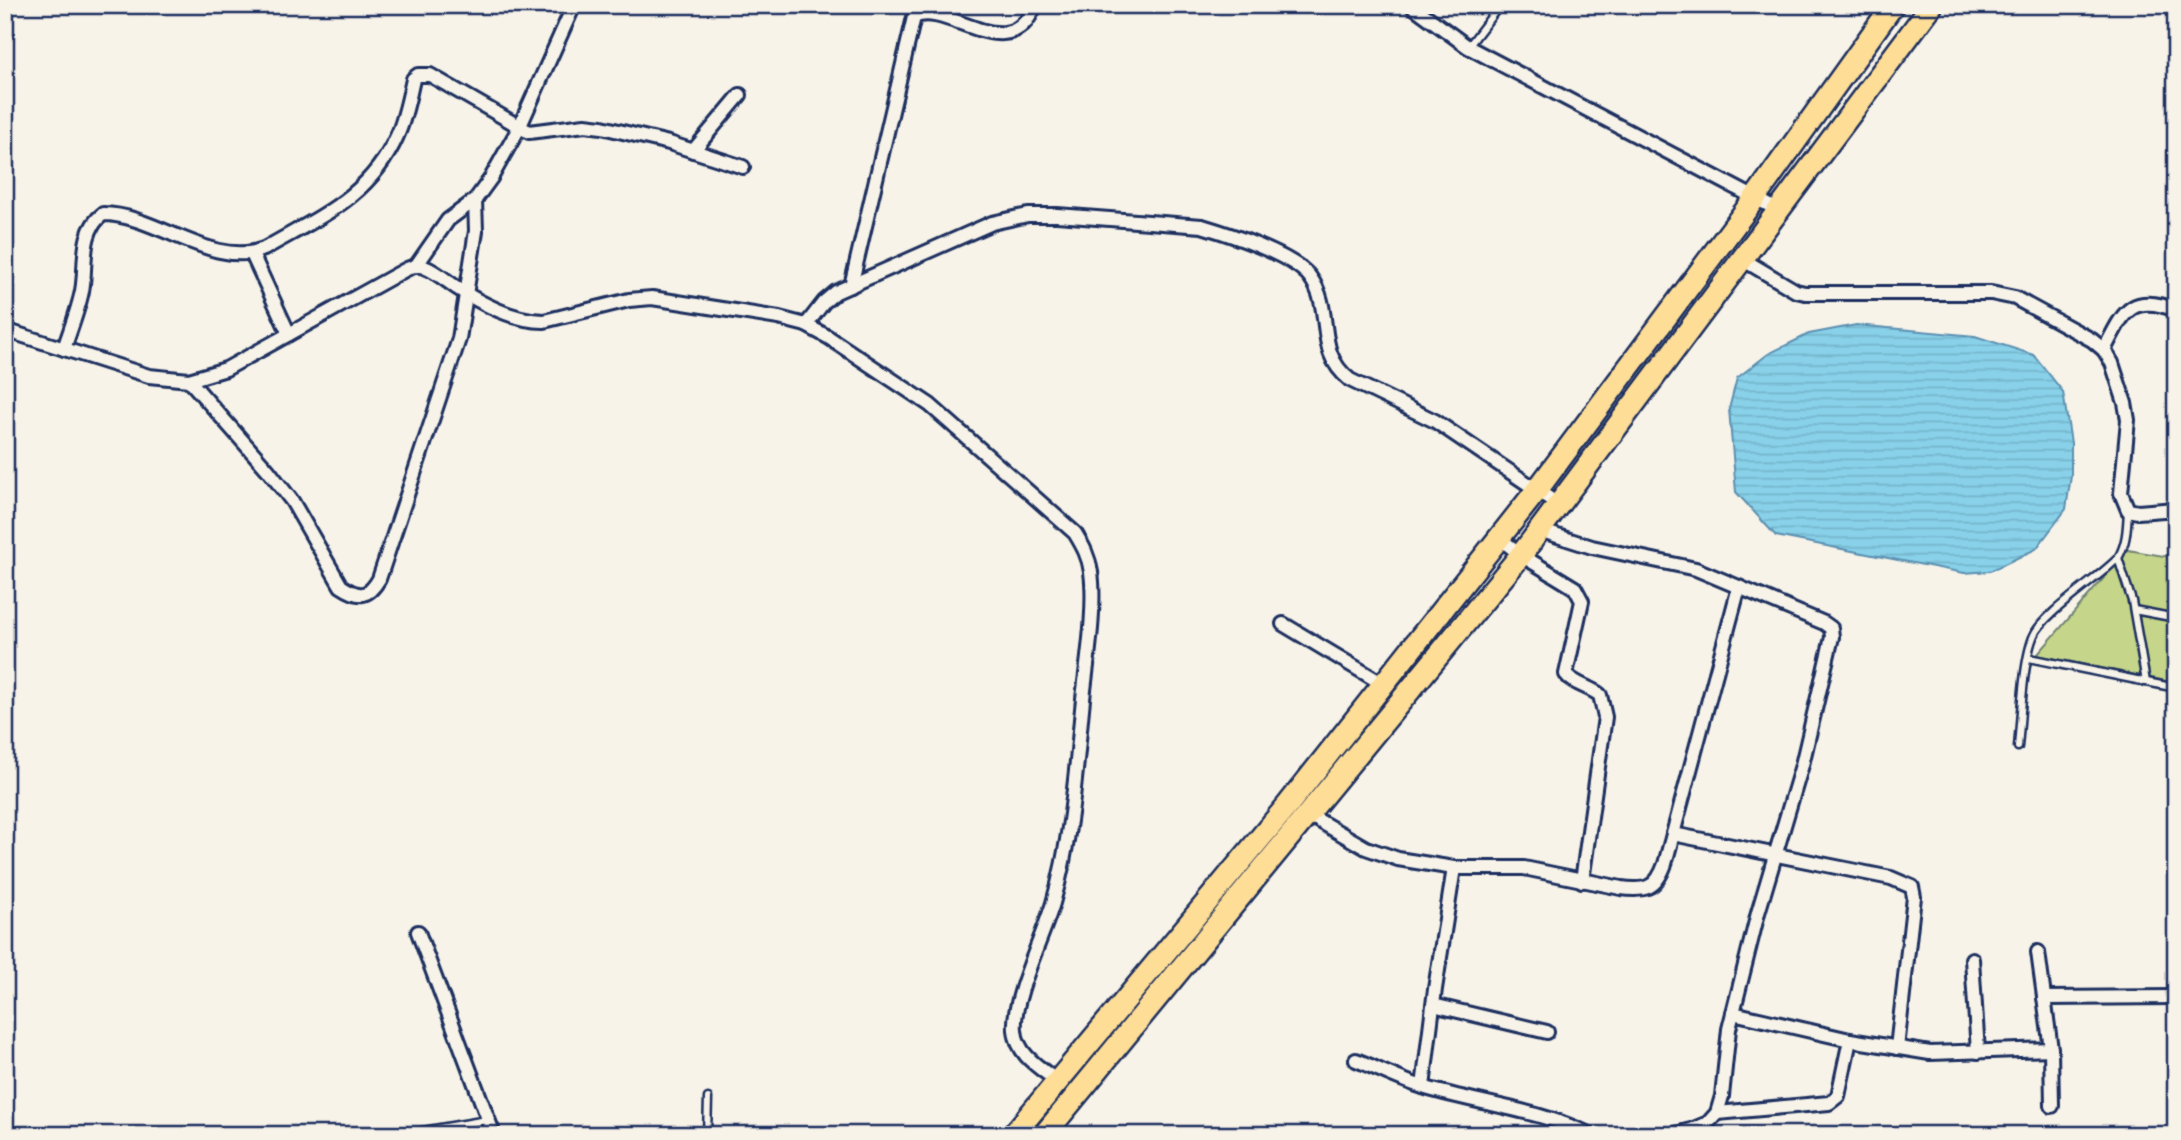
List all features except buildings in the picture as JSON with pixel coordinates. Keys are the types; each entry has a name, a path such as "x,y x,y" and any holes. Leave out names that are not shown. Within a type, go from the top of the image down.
{"main road":[{"path":"1013,1135 1287,806 1537,490 1755,198 1893,5"},
{"path":"1044,1135 1521,555 1932,5"}],"street":[{"path":"5,330 149,376 189,380 226,369 416,265 448,220 475,200 487,185 519,128 574,5"},
{"path":"851,286 914,17 921,12 933,11 979,27 1007,31 1026,24 1035,5"},
{"path":"1411,5 1468,47 1778,211"},
{"path":"64,349 82,291 88,232 96,219 103,214 125,217 212,248 252,254 339,207 367,184 398,135 414,79 418,75 429,75 529,132 591,125 693,151 743,167"},
{"path":"693,151 740,94"},
{"path":"189,380 292,501 341,586 362,595 372,590 379,579 453,363 476,231 475,200"},
{"path":"806,325 824,302 836,292 992,223 1028,215 1183,223 1226,233 1281,256 1308,274 1321,302 1329,353 1340,372 1350,380 1435,421 1559,505"},
{"path":"252,254 289,334"},
{"path":"1742,259 1796,291 1805,293 1970,292 2015,298 2092,340 2104,349 2112,363 2128,420 2121,493 2128,510 2138,512 2176,509"},
{"path":"416,265 424,267 467,294 515,317 531,321 544,321 629,300 652,298 672,299 806,325 930,405 1075,533 1087,554 1091,575 1090,634 1065,861 1046,929 1016,1009 1015,1030 1018,1044 1026,1056 1057,1081"},
{"path":"2104,349 2129,308 2150,304 2176,310"},
{"path":"1539,530 1591,547 1696,569 1831,628 1832,637 1802,765 1758,913 1732,1013 1722,1096 1717,1113 1708,1123 1671,1135"},
{"path":"1499,537 1580,594 1581,611 1566,674 1570,679 1590,687 1600,695 1605,717 1582,881"},
{"path":"1309,815 1379,854 1454,867 1524,868 1637,890 1648,887 1662,874 1739,587"},
{"path":"1283,624 1383,684"},
{"path":"1673,834 1891,878 1912,887 1914,897 1897,1048"},
{"path":"1423,1087 1454,867"},
{"path":"418,932 494,1135"},
{"path":"2038,952 2051,1049 2052,1106"},
{"path":"1972,959 1978,1052"},
{"path":"2044,998 2176,996"},
{"path":"1433,1006 1547,1032"},
{"path":"1732,1013 1850,1040 1930,1053 2051,1049"},
{"path":"1717,1113 1829,1103 1838,1096 1850,1040"},
{"path":"1356,1060 1423,1087 1570,1125 1591,1135"}],"lane":[{"path":"1468,47 1500,5"},
{"path":"2018,747 2034,634 2040,625 2118,558 2123,549 2128,510"},
{"path":"2118,558 2134,610 2146,681"},
{"path":"2134,610 2176,618"},
{"path":"2029,658 2176,688"},
{"path":"707,1135 708,1098"},
{"path":"399,1135 489,1120"}],"green space":[{"path":"2128,550 2176,558 2176,683 2037,655"}],"water":[{"path":"1856,325 1975,336 2034,355 2063,392 2071,443 2071,476 2066,509 2036,549 1990,571 1964,573 1776,536 1736,492 1729,409 1737,378 1768,354 1809,334"}]}
